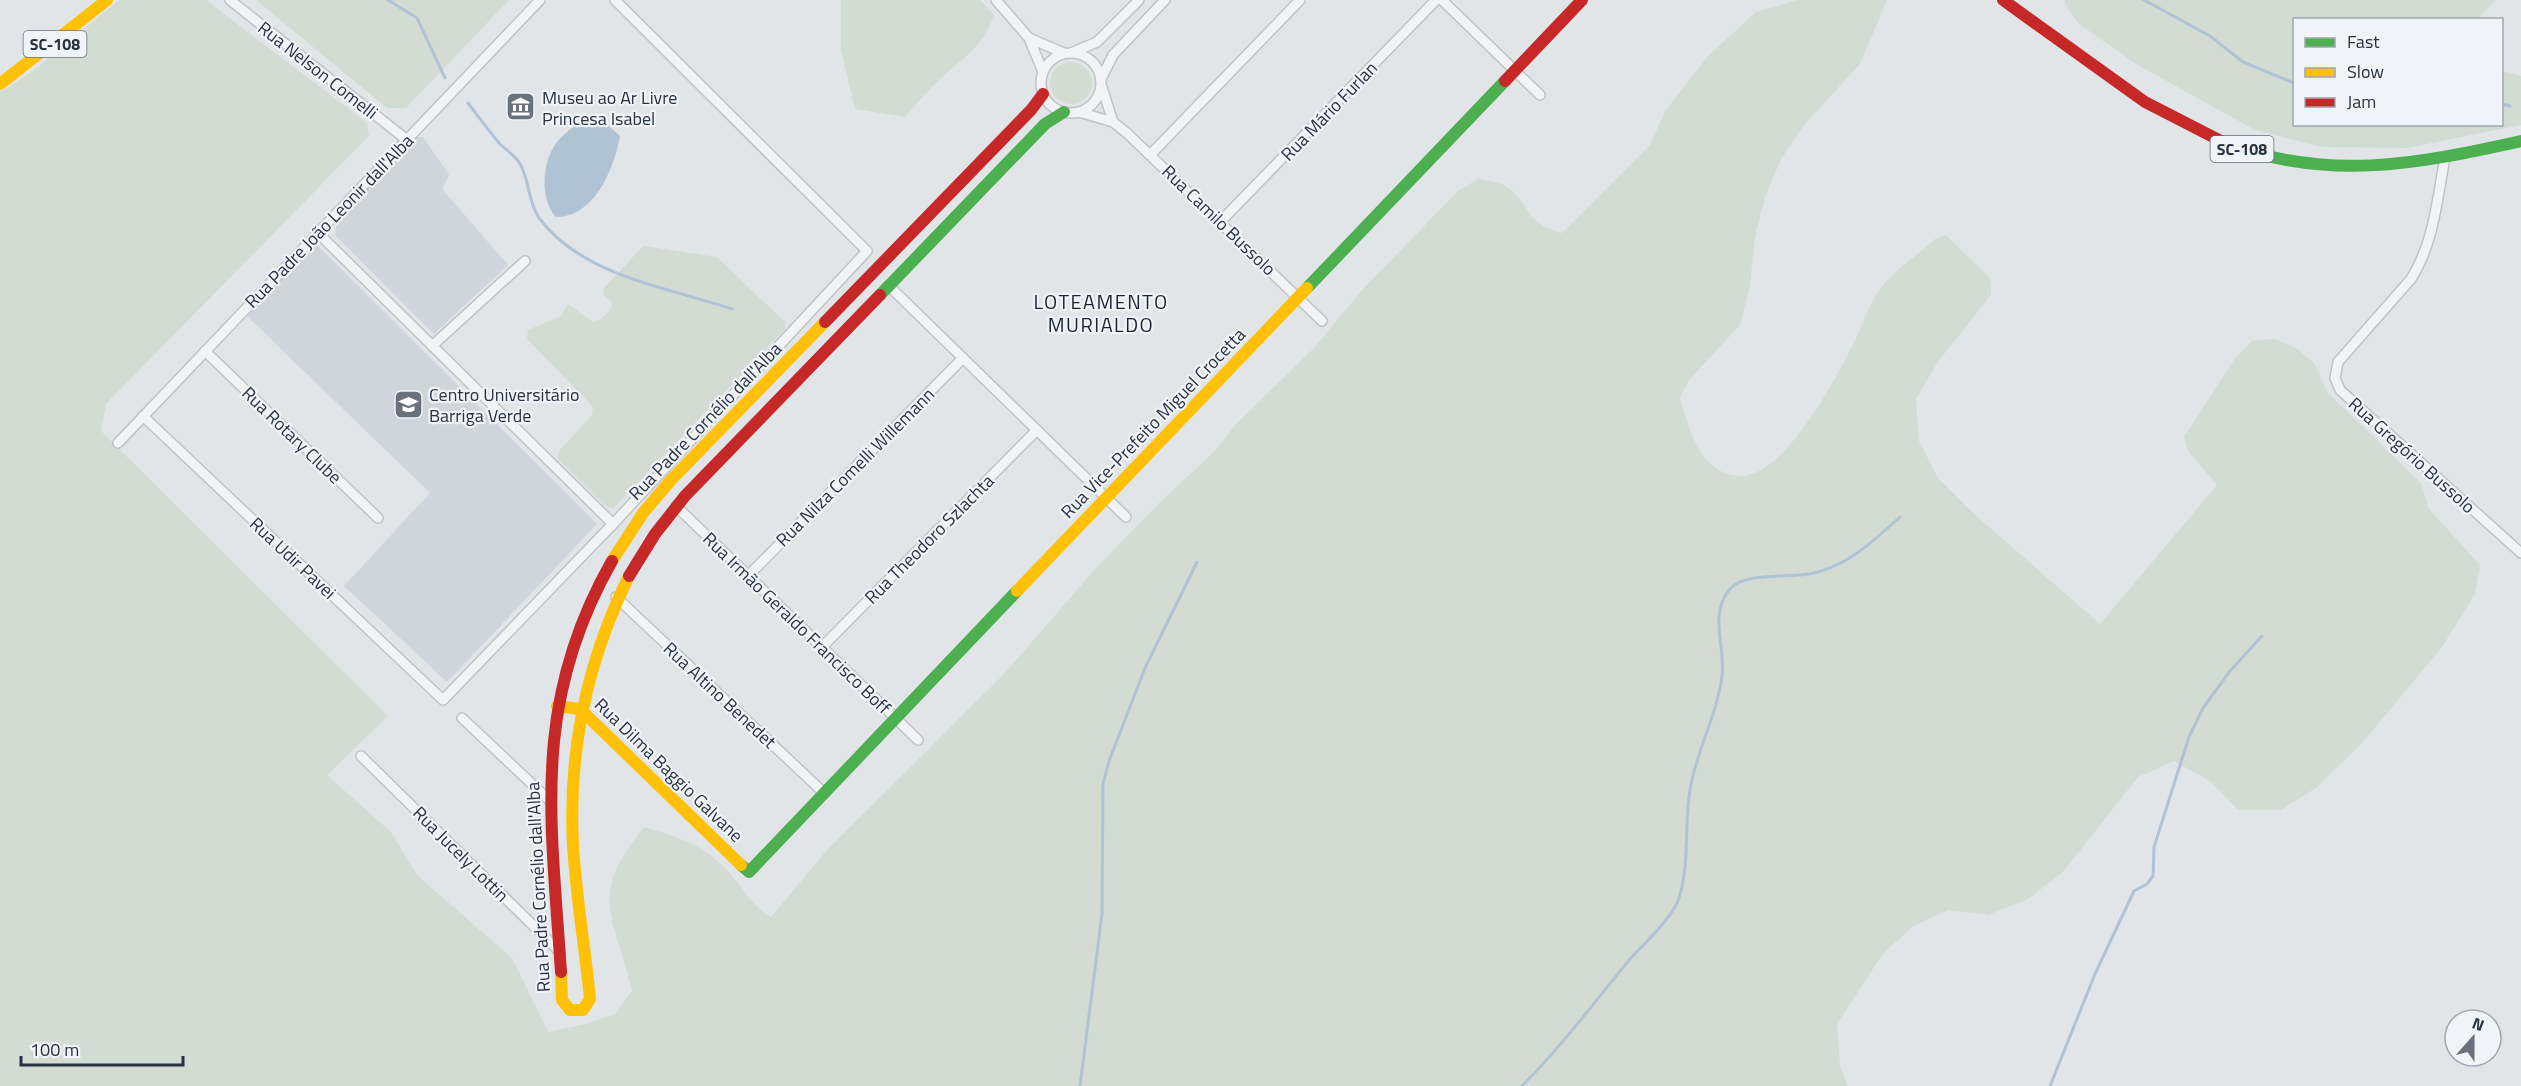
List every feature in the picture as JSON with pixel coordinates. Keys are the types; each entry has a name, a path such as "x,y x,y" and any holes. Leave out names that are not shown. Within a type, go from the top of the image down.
{"street":[{"name":"SC-108","path":"0,84 54,44 107,0"},
{"name":"Rua Nelson Comelli","path":"230,0 407,140"},
{"name":"Rua Padre João Leonir dall'Alba","path":"118,443 540,0"},
{"path":"318,233 613,524 867,251 615,0"},
{"path":"996,0 1029,38 1043,72 1043,94 1052,105 1064,112 1079,112 1092,105 1113,55 1166,0"},
{"path":"1043,72 1051,60 1097,42 1139,0"},
{"path":"1151,154 1300,0"},
{"name":"Rua Mário Furlan","path":"1221,221 1437,0"},
{"path":"1442,0 1540,95"},
{"name":"Rua Vice-Prefeito Miguel Crocetta","path":"750,872 1582,0"},
{"name":"SC-108","path":"2003,0 2145,101 2188,126 2238,148 2281,158 2327,164 2388,165 2445,158 2521,141"},
{"path":"1029,38 1091,60 1113,122"},
{"name":"Rua Padre Cornélio dall'Alba","path":"1043,94 1023,119 679,472 640,516 613,556 589,601 571,649 557,706 550,769 562,1000 566,1008 579,1011 586,1007 590,999 572,816 573,757 580,709 593,655 616,597 644,548 676,506 1045,124 1064,112"},
{"name":"Rua Camilo Bussolo","path":"1079,112 1113,122 1151,154 1322,321"},
{"name":"Rua Gregório Bussolo","path":"2445,158 2431,233 2421,264 2411,279 2338,362 2335,378 2340,390 2521,553"},
{"path":"432,346 525,261"},
{"path":"889,286 1126,517"},
{"name":"Rua Rotary Clube","path":"205,351 378,518"},
{"name":"Rua Nilza Comelli Willemann","path":"748,576 963,358"},
{"name":"Rua Udir Pavei","path":"144,416 443,700 613,524"},
{"name":"Rua Theodoro Szlachta","path":"822,648 1036,430"},
{"name":"Rua Irmão Geraldo Francisco Boff","path":"676,506 918,740"},
{"name":"Rua Altino Benedet","path":"616,597 824,794"},
{"name":"Rua Dilma Baggio Galvane","path":"557,706 580,709 750,872"},
{"path":"462,718 550,801"},
{"name":"Rua Jucely Lottin","path":"361,756 560,952"}],"shaded area":[{"path":"119,0 206,0 367,123 369,136 106,404 101,431 388,716 327,775 391,832 417,875 512,958 548,1032 586,1024 615,1014 632,991 613,924 610,890 626,851 644,827 679,838 711,856 730,873 753,902 771,917 827,850 1004,674 1096,568 1160,502 1216,450 1236,424 1313,349 1362,290 1459,190 1478,179 1506,186 1540,224 1562,233 1650,145 1665,111 1708,56 1756,12 1798,0 1887,0 1860,64 1805,124 1781,159 1765,197 1755,237 1750,285 1740,325 1689,380 1680,398 1698,448 1714,467 1725,473 1739,476 1757,472 1775,460 1793,442 1825,396 1850,351 1871,304 1886,281 1935,239 1946,235 1990,278 1991,295 1937,363 1916,399 1919,441 1938,478 1972,512 2100,624 2217,485 2188,451 2184,437 2235,358 2253,340 2276,339 2296,348 2314,363 2328,393 2421,483 2429,509 2480,565 2475,594 2442,647 2363,742 2316,788 2281,810 2238,810 2210,781 2174,761 2138,777 2063,872 2028,899 1988,915 1948,910 1912,927 1882,955 1837,1024 1840,1065 1848,1086 0,1086 0,93 37,68"},
{"path":"256,0 509,0 406,108 387,108"},
{"path":"841,0 980,0 994,15 990,26 978,44 933,86 905,117 855,109 841,50"},
{"path":"2065,0 2496,0 2478,18 2293,18 2293,126 2503,126 2503,71 2521,76 2521,125 2407,148 2322,147 2255,130 2136,64 2079,24 2065,4"},
{"path":"1071,62 1079,63 1086,68 1091,75 1091,91 1086,98 1079,103 1071,104 1063,103 1056,98 1051,91 1050,83 1051,75 1056,68 1063,63"},
{"name":"Centro Universitário Barriga Verde","path":"415,137 423,137 449,175 442,189 508,265 434,334 335,235 337,221"},
{"name":"Centro Universitário Barriga Verde","path":"316,244 597,524 447,682 344,586 430,493 246,315"},
{"path":"643,246 717,257 785,322 785,329 614,508 607,507 557,458 559,451 592,415 593,407 527,339 528,330 561,316 568,304 593,322 603,318 612,302 603,294 604,288"}],"water":[{"path":"594,113 620,136 613,162 592,200 582,209 570,215 556,217 547,200 545,190 548,159 561,138"}],"waterway":[{"path":"388,0 417,18 445,78"},
{"path":"2144,0 2210,36 2243,62 2293,83"},
{"path":"468,103 499,143 519,162 535,211 557,238 579,254 603,267 654,286 732,309"},
{"path":"2503,104 2510,106"},
{"path":"1522,1086 1665,921 1679,898 1685,871 1690,790 1716,705 1722,676 1720,609 1730,589 1745,580 1809,574 1835,566 1858,552 1900,517"},
{"path":"1080,1086 1102,914 1103,784 1109,761 1145,668 1197,562"},
{"path":"2050,1086 2095,974 2134,891 2147,884 2153,876 2154,847 2189,737 2203,708 2230,671 2262,636"}],"traffic: fast":[{"path":"1307,288 1505,81"},
{"path":"880,295 1045,124 1064,112"},
{"path":"2221,141 2259,154 2297,162 2334,166 2408,162 2445,157 2521,141"},
{"path":"741,865 749,872 1017,591"}],"traffic: slow":[{"path":"0,84 107,0"},
{"path":"1017,591 1307,288"},
{"path":"612,561 643,513 671,480 825,322"},
{"path":"561,972 562,1000 570,1010 583,1010 590,999 573,845 572,809 577,740 583,706 602,640 629,576"},
{"path":"557,706 580,709 741,865"}],"traffic: jam":[{"path":"1505,81 1582,0"},
{"path":"2003,0 2145,102 2221,141"},
{"path":"825,322 1031,110 1043,94"},
{"path":"629,576 655,534 685,496 880,295"},
{"path":"561,972 551,812 552,762 558,713 568,663 586,613 612,561"}],"place":[{"name":"Museu ao Ar Livre Princesa Isabel","path":"521,107"},
{"name":"Centro Universitário Barriga Verde","path":"408,404"}],"district":[{"name":"LOTEAMENTO MURIALDO","path":"1101,312"}]}
